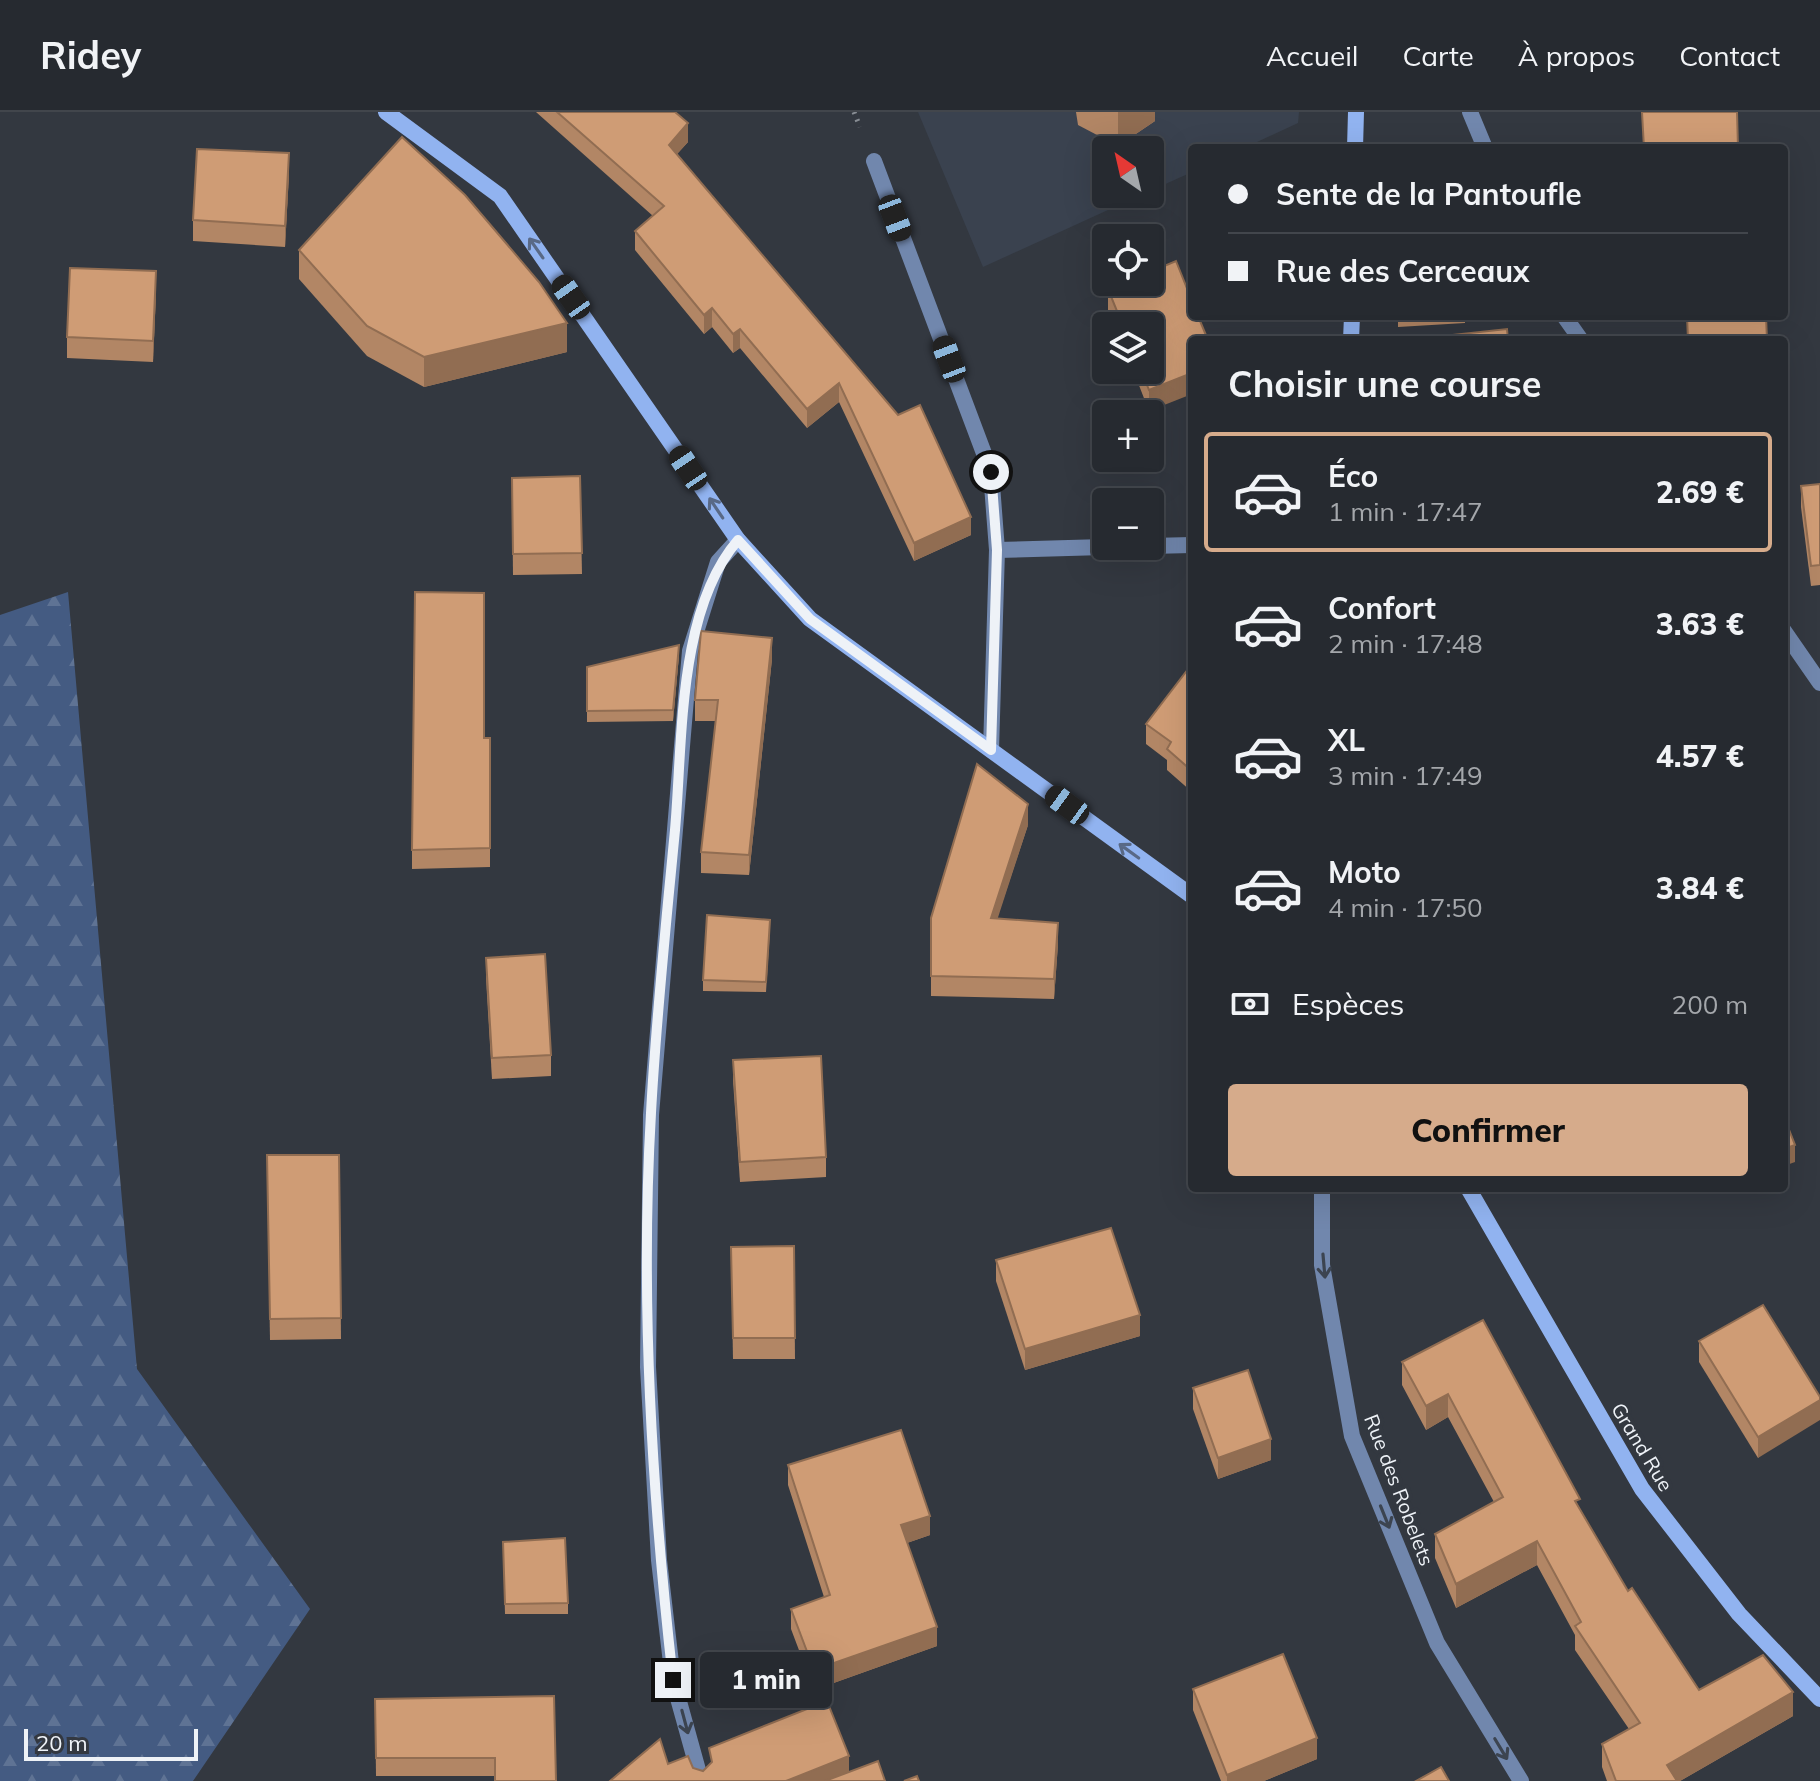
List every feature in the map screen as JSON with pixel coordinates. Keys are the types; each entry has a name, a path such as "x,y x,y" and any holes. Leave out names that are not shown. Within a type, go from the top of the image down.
{"street":[{"path":"386,112 500,196 738,540 810,619 1188,893"},
{"path":"1355,144 1356,112"},
{"path":"1470,112 1483,144"},
{"path":"874,161 991,472 997,550 991,750"},
{"path":"701,1781 673,1680 659,1560 648,1367 651,1115 690,651 718,562 738,540"},
{"path":"1164,546 1188,545"},
{"path":"997,550 1092,547"},
{"path":"1788,637 1820,683"},
{"name":"Rue des Robelets","path":"1322,1192 1322,1265 1352,1436 1437,1643 1521,1781"},
{"name":"Grand Rue","path":"1470,1192 1642,1489 1739,1614 1820,1699"}],"shaded area":[{"path":"918,112 1299,112 1298,123 1253,144 1188,144 1188,174 1164,185 1164,136 1092,136 1092,208 1112,208 983,267"}],"green space":[{"path":"68,592 137,1369 310,1609 193,1781 0,1781 0,615"}],"building":[{"path":"557,112 675,112 688,123 669,145 898,415 920,405 971,517 914,543 839,383 807,409 740,329 733,334 712,308 704,315 635,231 664,206"},
{"path":"1642,112 1737,112 1738,144 1644,144"},
{"path":"402,137 465,195 539,282 567,323 424,357 367,326 299,250"},
{"path":"197,149 289,153 285,226 193,220"},
{"path":"1176,261 1188,291 1188,320 1200,320 1206,336 1188,336 1188,375 1149,390 1147,384 1164,384 1164,312 1117,312 1111,296 1164,296 1164,266"},
{"path":"70,268 156,271 153,341 67,337"},
{"path":"1687,320 1766,320 1767,336 1688,336"},
{"path":"1507,329 1508,336 1442,336"},
{"path":"580,476 582,553 513,554 512,478"},
{"path":"1820,484 1820,565 1811,566 1801,486"},
{"path":"415,592 484,593 484,738 490,738 490,848 412,850"},
{"path":"701,631 772,638 749,855 701,852 718,700 695,700"},
{"path":"679,645 673,710 587,711 587,667"},
{"path":"1188,669 1188,767 1167,749 1171,742 1146,724"},
{"path":"977,764 1028,804 991,918 1058,923 1054,979 931,976 931,918"},
{"path":"707,915 770,920 766,982 703,980"},
{"path":"545,954 551,1055 492,1058 486,958"},
{"path":"821,1056 826,1157 740,1162 733,1060"},
{"path":"1788,1127 1795,1145 1788,1148"},
{"path":"267,1155 339,1155 341,1318 270,1319"},
{"path":"1111,1228 1140,1315 1025,1349 996,1260"},
{"path":"794,1246 795,1338 733,1338 731,1247"},
{"path":"1763,1305 1820,1400 1758,1437 1699,1341"},
{"path":"1483,1320 1580,1499 1575,1501 1628,1591 1632,1588 1699,1690 1763,1655 1793,1692 1667,1765 1677,1781 1616,1781 1602,1744 1640,1723 1575,1626 1581,1622 1537,1541 1456,1584 1435,1534 1503,1497 1448,1394 1426,1406 1402,1362"},
{"path":"1248,1370 1271,1439 1218,1458 1193,1388"},
{"path":"901,1430 930,1516 901,1525 937,1627 814,1670 791,1609 830,1595 788,1465"},
{"path":"565,1538 568,1603 505,1604 503,1542"},
{"path":"1283,1654 1317,1738 1227,1775 1193,1689"},
{"path":"554,1696 556,1781 495,1781 495,1758 376,1758 375,1699"},
{"path":"827,1701 849,1756 786,1781 610,1781 660,1739 668,1764 688,1756 693,1768 703,1771 712,1762 709,1748"},
{"path":"878,1761 885,1781 825,1781"},
{"path":"1441,1767 1449,1781 1416,1781"}],"route":[{"path":"673,1680 659,1560 648,1367 651,1115 690,651 718,562 738,540 810,619 991,750 997,550 991,472"}]}
